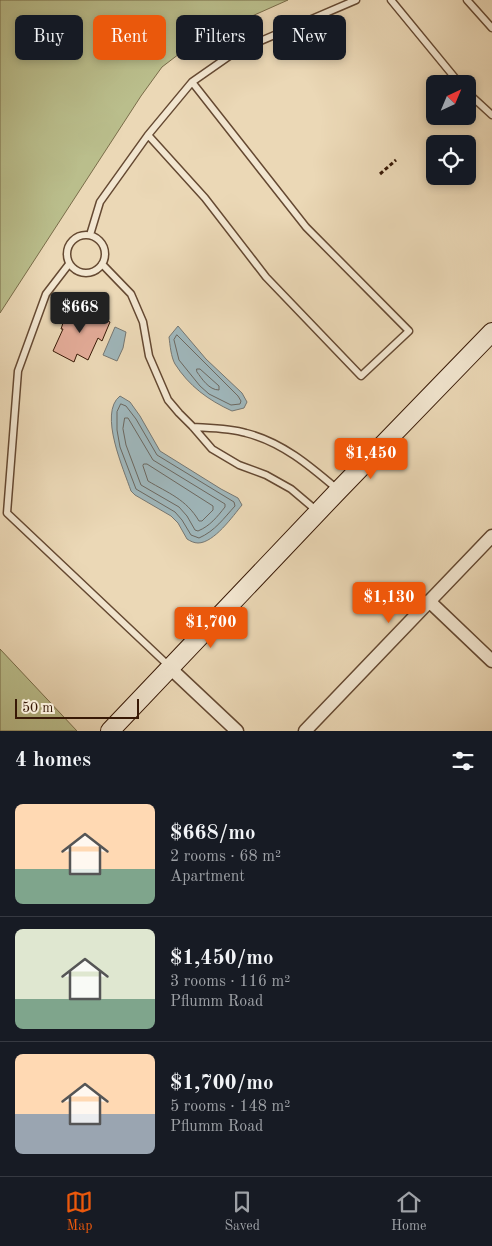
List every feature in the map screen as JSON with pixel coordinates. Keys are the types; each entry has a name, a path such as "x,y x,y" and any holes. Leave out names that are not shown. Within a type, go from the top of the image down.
{"main road":[{"path":"110,731 338,490 492,332"}],"street":[{"path":"305,731 492,536"},
{"path":"429,601 492,661"},
{"path":"170,668 237,731"}],"lane":[{"path":"90,234 100,202 148,135 192,82 236,52 356,0"},
{"path":"391,0 453,75"},
{"path":"467,0 492,28"},
{"path":"148,135 205,198 266,277 361,376 408,331 306,227 192,82"},
{"path":"476,100 492,115"},
{"path":"90,234 101,242 104,248 105,258 102,264 98,269 86,273 80,272 69,264 67,258 68,245 74,238 80,235 90,234"},
{"path":"69,264 46,294 18,371 7,513 170,668"},
{"path":"102,264 131,294 143,322 149,356 168,400 179,413 212,449 239,465 266,475 291,489 318,512"},
{"path":"193,427 246,433 282,446 338,490"}],"path":[{"path":"380,174 396,160"}],"green space":[{"path":"0,0 288,0 254,15 176,15 176,56 162,67 141,96 0,313"},
{"path":"0,649 77,731 0,731"}],"water":[{"path":"178,326 206,359 242,393 247,402 244,408 232,411 215,402 193,386 180,372 173,358 169,337"},
{"path":"115,327 126,332 123,348 117,361 103,355"},
{"path":"120,396 130,402 160,451 238,498 242,505 223,528 210,539 198,543 188,540 178,523 171,516 131,491 112,428 111,415 114,404"}],"building":[{"path":"79,306 110,322 102,341 98,338 88,360 77,354 74,362 53,351 63,329 61,329 67,311 75,315"}]}
